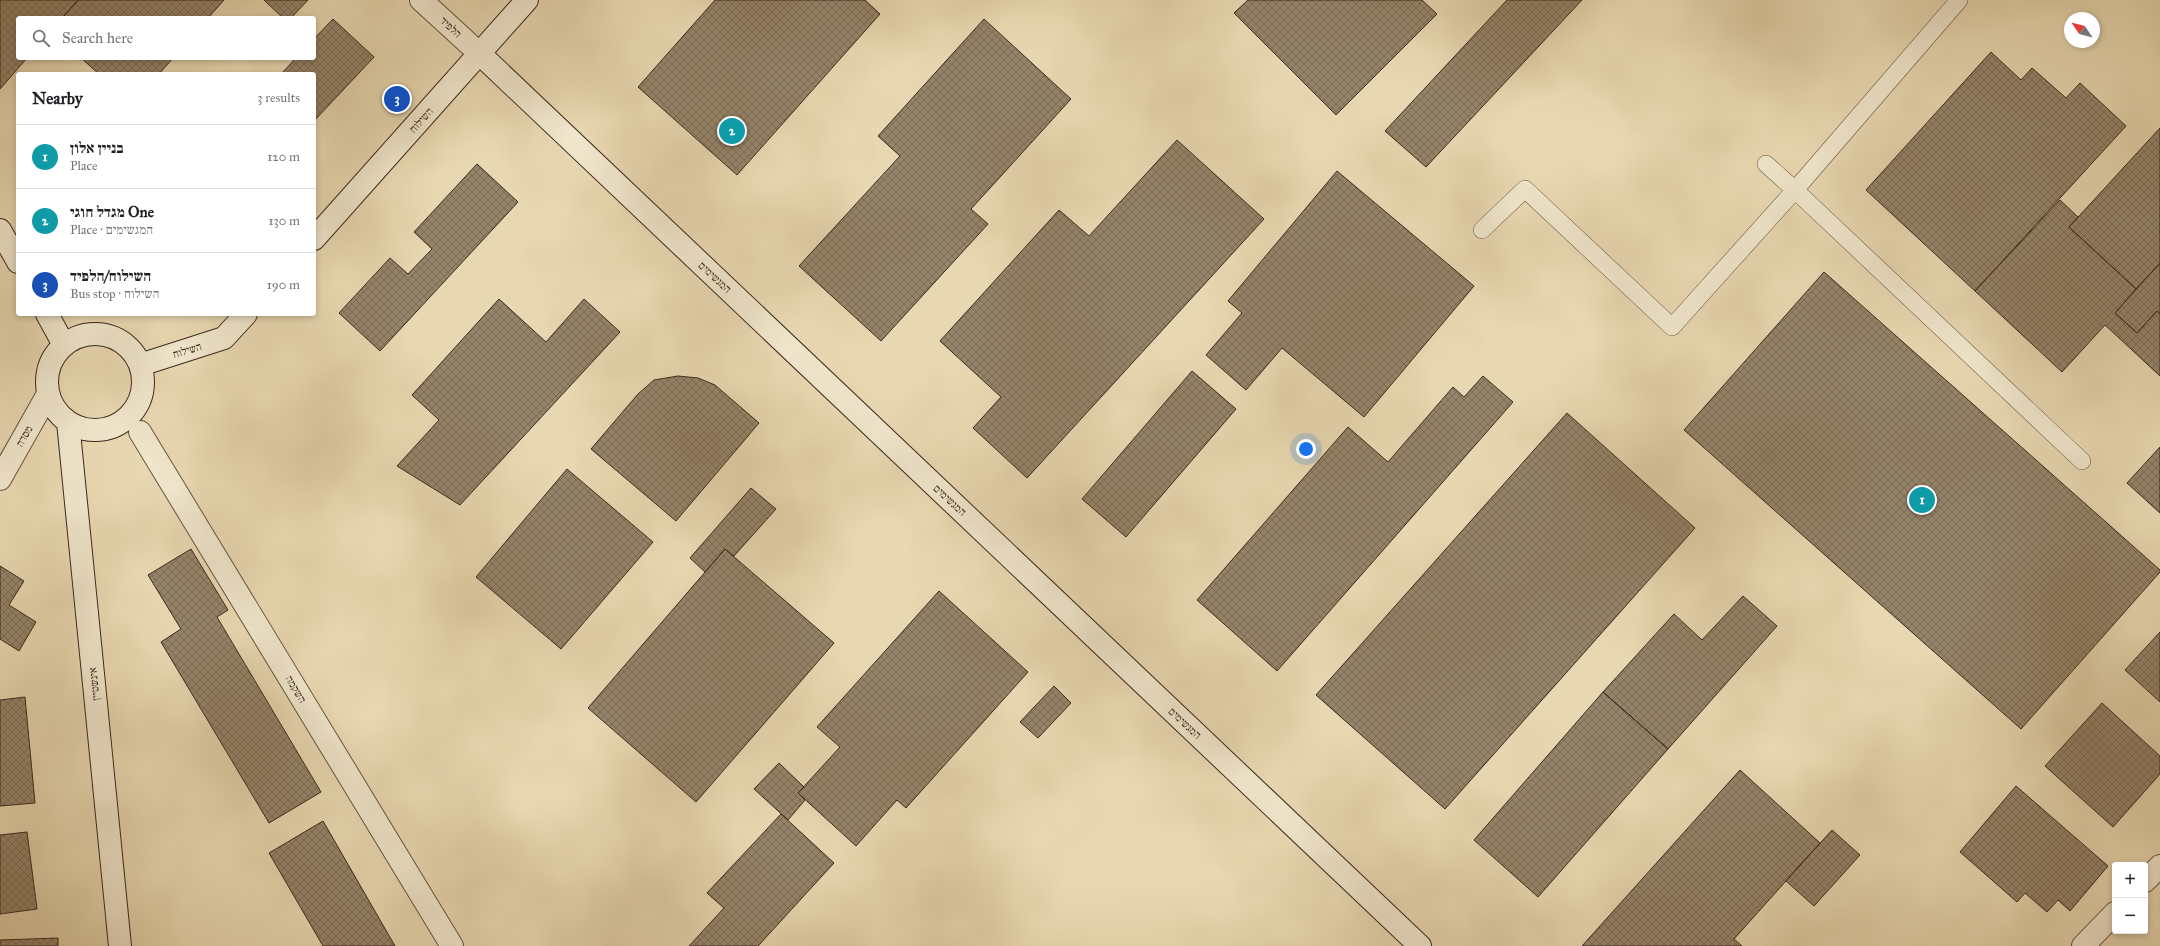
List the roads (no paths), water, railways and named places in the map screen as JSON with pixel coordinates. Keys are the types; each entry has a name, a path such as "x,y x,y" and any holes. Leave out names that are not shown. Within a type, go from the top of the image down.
{"street":[{"name":"הלפיד","path":"421,0 480,54"},
{"name":"השילוח","path":"316,237 527,0"},
{"name":"המגשימים","path":"480,54 1420,946"},
{"path":"0,230 16,258"},
{"path":"48,316 64,345"},
{"name":"השילוח","path":"140,365 224,338 244,316"},
{"path":"92,333 108,335 122,341 133,352 140,365 143,378 143,392 138,404 130,415 119,424 107,429 93,430 80,428 68,422 53,405 48,394 47,381 49,367 55,355 64,345 78,337 92,333"},
{"name":"מסדה","path":"0,479 48,394"},
{"name":"אינשטיין","path":"68,422 120,946"},
{"name":"השקמה","path":"140,432 452,946"},
{"path":"2148,878 2160,866"},
{"path":"2083,946 2112,915"}],"lane":[{"path":"1482,230 1525,189 1672,327 1795,190 1959,0"},
{"path":"1766,164 2082,461"}],"place":[{"name":"השילוח/הלפיד","path":"397,99"},
{"name":"מגדל חוגי One","path":"732,131"},
{"name":"בניין אלון","path":"1922,500"}]}
